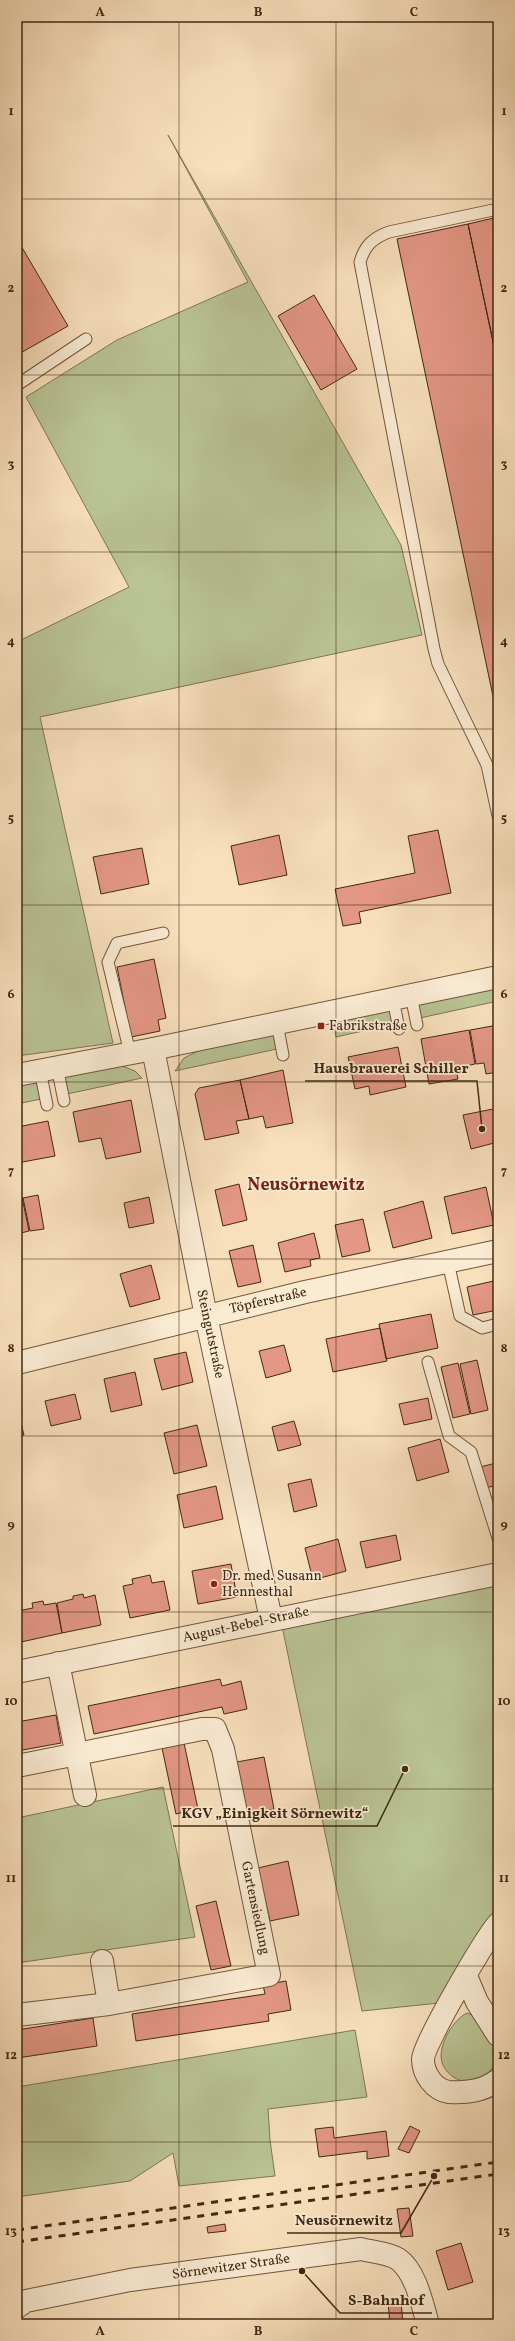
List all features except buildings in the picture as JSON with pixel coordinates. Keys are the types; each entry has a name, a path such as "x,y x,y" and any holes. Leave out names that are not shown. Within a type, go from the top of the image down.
{"street":[{"path":"17,1074 153,1049 498,977"},
{"name":"Steingutstraße","path":"153,1049 206,1316 271,1619"},
{"name":"Töpferstraße","path":"17,1363 306,1292 498,1251"},
{"name":"August-Bebel-Straße","path":"17,1672 271,1619 498,1574"},
{"path":"58,1663 85,1795"},
{"name":"Gartensiedlung","path":"17,1766 202,1728 215,1729 223,1749 269,1975 109,2004 17,2015"},
{"path":"498,1924 466,1976 433,2036 423,2059 427,2073 433,2085 447,2092 477,2091 490,2086 498,2080"},
{"path":"102,1961 109,2004"},
{"path":"466,1976 476,2002 498,2035"},
{"name":"Sörnewitzer Straße","path":"17,2307 26,2301 130,2280 362,2249 398,2259 416,2283 428,2324"}],"lane":[{"path":"498,209 376,236 364,248 360,262 434,650 438,664 487,765 498,816"},
{"path":"17,385 86,339"},
{"path":"130,1053 108,962 117,942 163,933"},
{"path":"402,997 417,1025"},
{"path":"400,1029 402,997"},
{"path":"276,1023 283,1055"},
{"path":"49,1069 64,1101"},
{"path":"47,1105 49,1069"},
{"path":"448,1262 460,1316 482,1328 498,1324"},
{"path":"428,1362 449,1436 471,1452 498,1538"}],"green space":[{"path":"168,135 401,545 422,635 40,717 113,1043 17,1056 17,642 129,587 26,397 117,340 248,282"},
{"path":"498,987 498,1001 420,1018 417,1005"},
{"path":"391,1010 394,1024 336,1037 333,1021"},
{"path":"275,1034 277,1049 175,1071 184,1058 202,1049"},
{"path":"122,1066 135,1071 142,1078 67,1094 64,1076"},
{"path":"36,1081 41,1099 17,1104 17,1085"},
{"path":"498,1579 498,1911 479,1933 439,2003 362,2011 282,1626"},
{"path":"163,1787 195,1937 17,1963 17,1818"},
{"path":"467,2013 477,2020 491,2039 496,2056 494,2065 488,2073 471,2081 461,2080 452,2076 444,2067 441,2053 450,2029"},
{"path":"355,2030 367,2097 268,2109 270,2140 275,2176 179,2186 173,2153 130,2181 17,2197 17,2087"}],"railway":[{"path":"17,2230 498,2162"},
{"path":"17,2242 498,2174"}],"place":[{"name":"Fabrikstraße","path":"321,1026"},
{"name":"Hausbrauerei Schiller","path":"482,1129"},
{"name":"Dr. med. Susann Hennesthal","path":"214,1584"},
{"name":"KGV „Einigkeit Sörnewitz“","path":"405,1769"},
{"name":"Neusörnewitz","path":"434,2176"},
{"name":"S-Bahnhof","path":"302,2271"}],"district":[{"name":"Neusörnewitz","path":"306,1185"}]}
